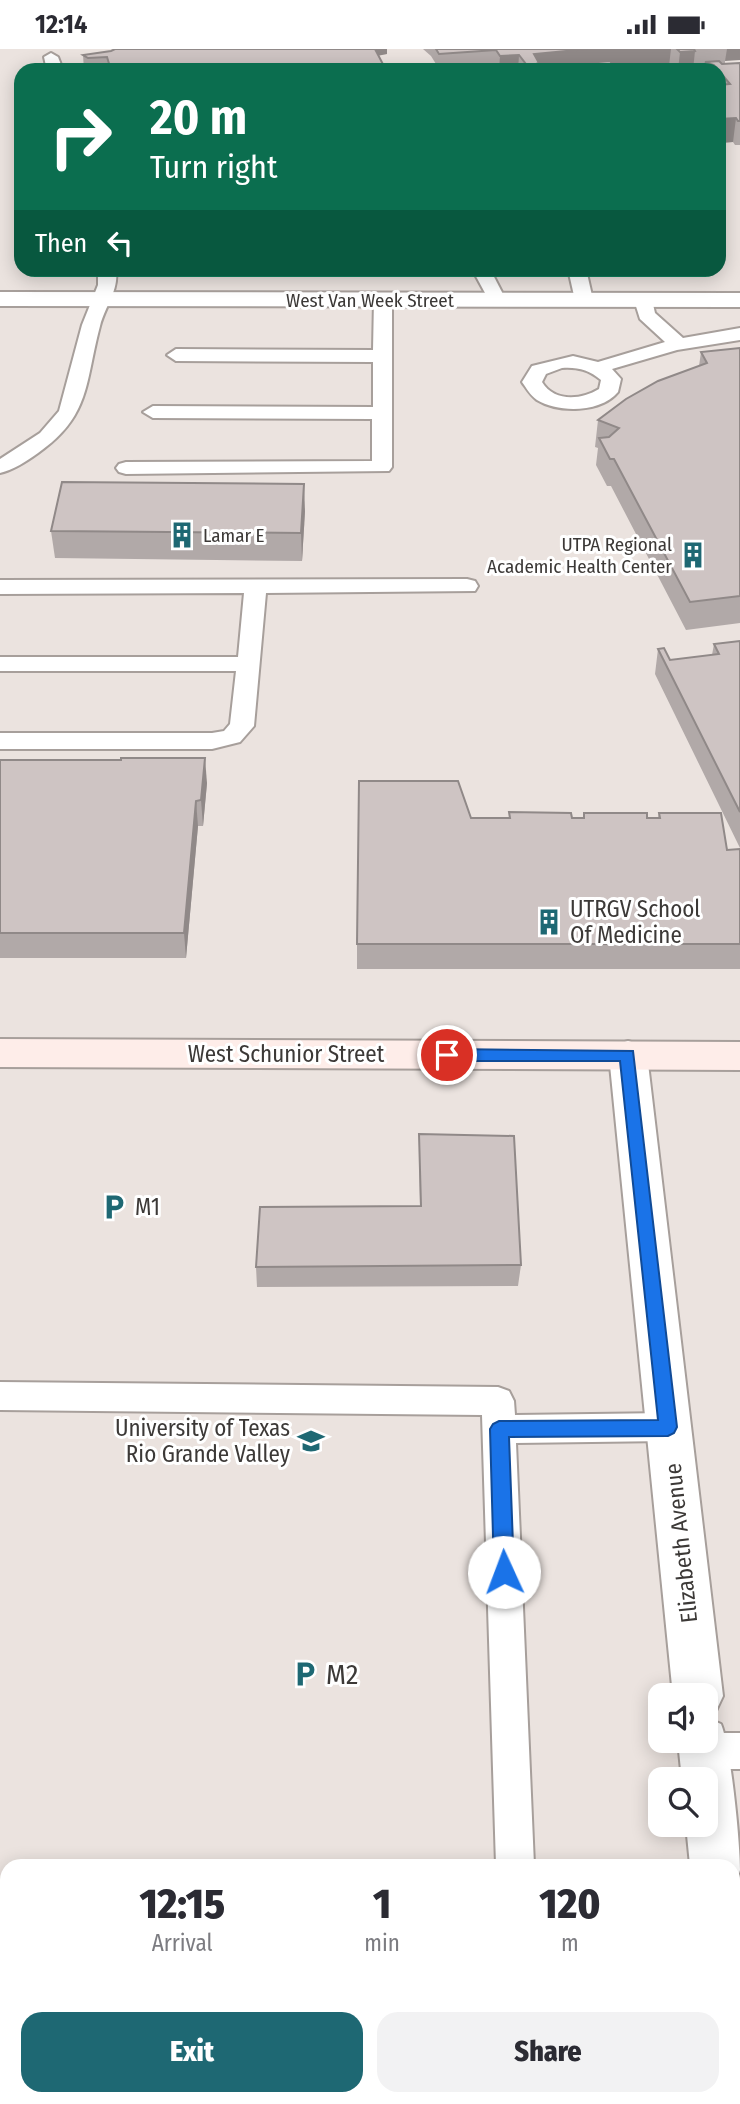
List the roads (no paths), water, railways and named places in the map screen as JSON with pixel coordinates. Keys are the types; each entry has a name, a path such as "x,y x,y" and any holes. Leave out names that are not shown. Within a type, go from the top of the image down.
{"main road":[{"name":"West Schunior Street","path":"0,1053 740,1056"}],"street":[{"name":"West Van Week Street","path":"0,299 740,300"},
{"name":"Elizabeth Avenue","path":"628,1055 697,1683"},
{"path":"715,1753 716,1859"}],"lane":[{"path":"0,467 31,451 53,435 68,417 75,399 92,322 105,299 106,277"},
{"path":"485,277 497,300"},
{"path":"579,277 584,300"},
{"path":"126,468 382,467 383,300"},
{"path":"643,300 646,316 679,344"},
{"path":"597,368 679,344 740,334"},
{"path":"176,355 383,356"},
{"path":"153,412 383,413"},
{"path":"0,741 212,741 232,737 242,726 256,586"},
{"path":"0,587 467,586"},
{"path":"0,664 247,664"},
{"path":"0,1396 498,1401 516,1859"},
{"path":"499,1429 668,1427"}],"place":[{"name":"Lamar E","path":"182,535"},
{"name":"UTPA Regional Academic Health Center","path":"693,555"},
{"name":"UTRGV School Of Medicine","path":"549,922"},
{"name":"M1","path":"114,1207"},
{"name":"University of Texas Rio Grande Valley","path":"311,1441"},
{"name":"M2","path":"305,1674"}]}
